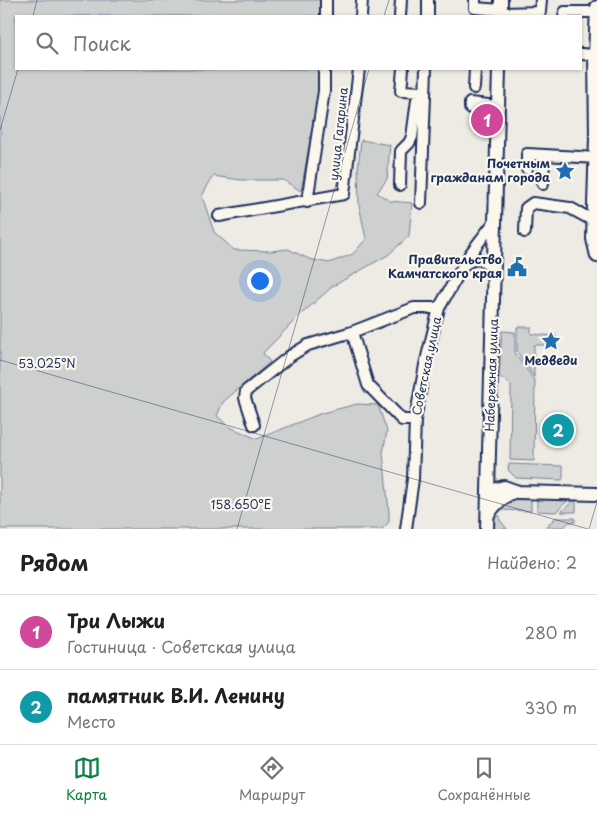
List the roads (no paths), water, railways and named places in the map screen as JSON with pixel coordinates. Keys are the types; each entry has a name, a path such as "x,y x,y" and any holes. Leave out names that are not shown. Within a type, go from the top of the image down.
{"main road":[{"path":"597,7 595,55 596,158 593,239 597,256"},
{"path":"495,221 499,70"},
{"name":"Набережная улица","path":"487,529 495,221"},
{"path":"490,462 502,480 516,492"},
{"path":"488,501 498,488 504,487 516,492"},
{"path":"488,515 506,495 516,492 597,494"}],"street":[{"path":"326,0 326,15"},
{"path":"361,15 362,0"},
{"path":"400,15 401,0"},
{"path":"428,0 428,15"},
{"path":"477,8 530,14 540,12 541,0"},
{"path":"564,15 564,12 597,12"},
{"path":"582,54 595,55"},
{"path":"307,202 324,91 324,70"},
{"name":"улица Гагарина","path":"219,216 344,194 359,70"},
{"path":"403,70 401,91 425,92"},
{"path":"421,203 426,70"},
{"path":"474,88 475,70"},
{"path":"400,185 401,151 412,137 417,100 425,92"},
{"path":"470,108 470,103 498,106"},
{"path":"527,169 527,154 596,158"},
{"path":"543,184 544,155"},
{"path":"525,232 526,208 533,203 570,208 594,221"},
{"name":"Советская улица","path":"406,529 413,479 415,420 425,365 439,308 464,266 495,221"},
{"path":"464,266 470,261 477,259 487,263 494,273"},
{"path":"254,425 245,396 246,392 252,385 299,350 308,345 352,332 414,308 439,308"},
{"path":"352,332 368,385 402,420 415,420"}],"place":[{"name":"Три Лыжи","path":"487,120"},
{"name":"Почетным гражданам города","path":"565,171"},
{"name":"Правительство Камчатского края","path":"517,267"},
{"name":"Медведи","path":"551,341"},
{"name":"памятник В.И. Ленину","path":"558,430"}]}
